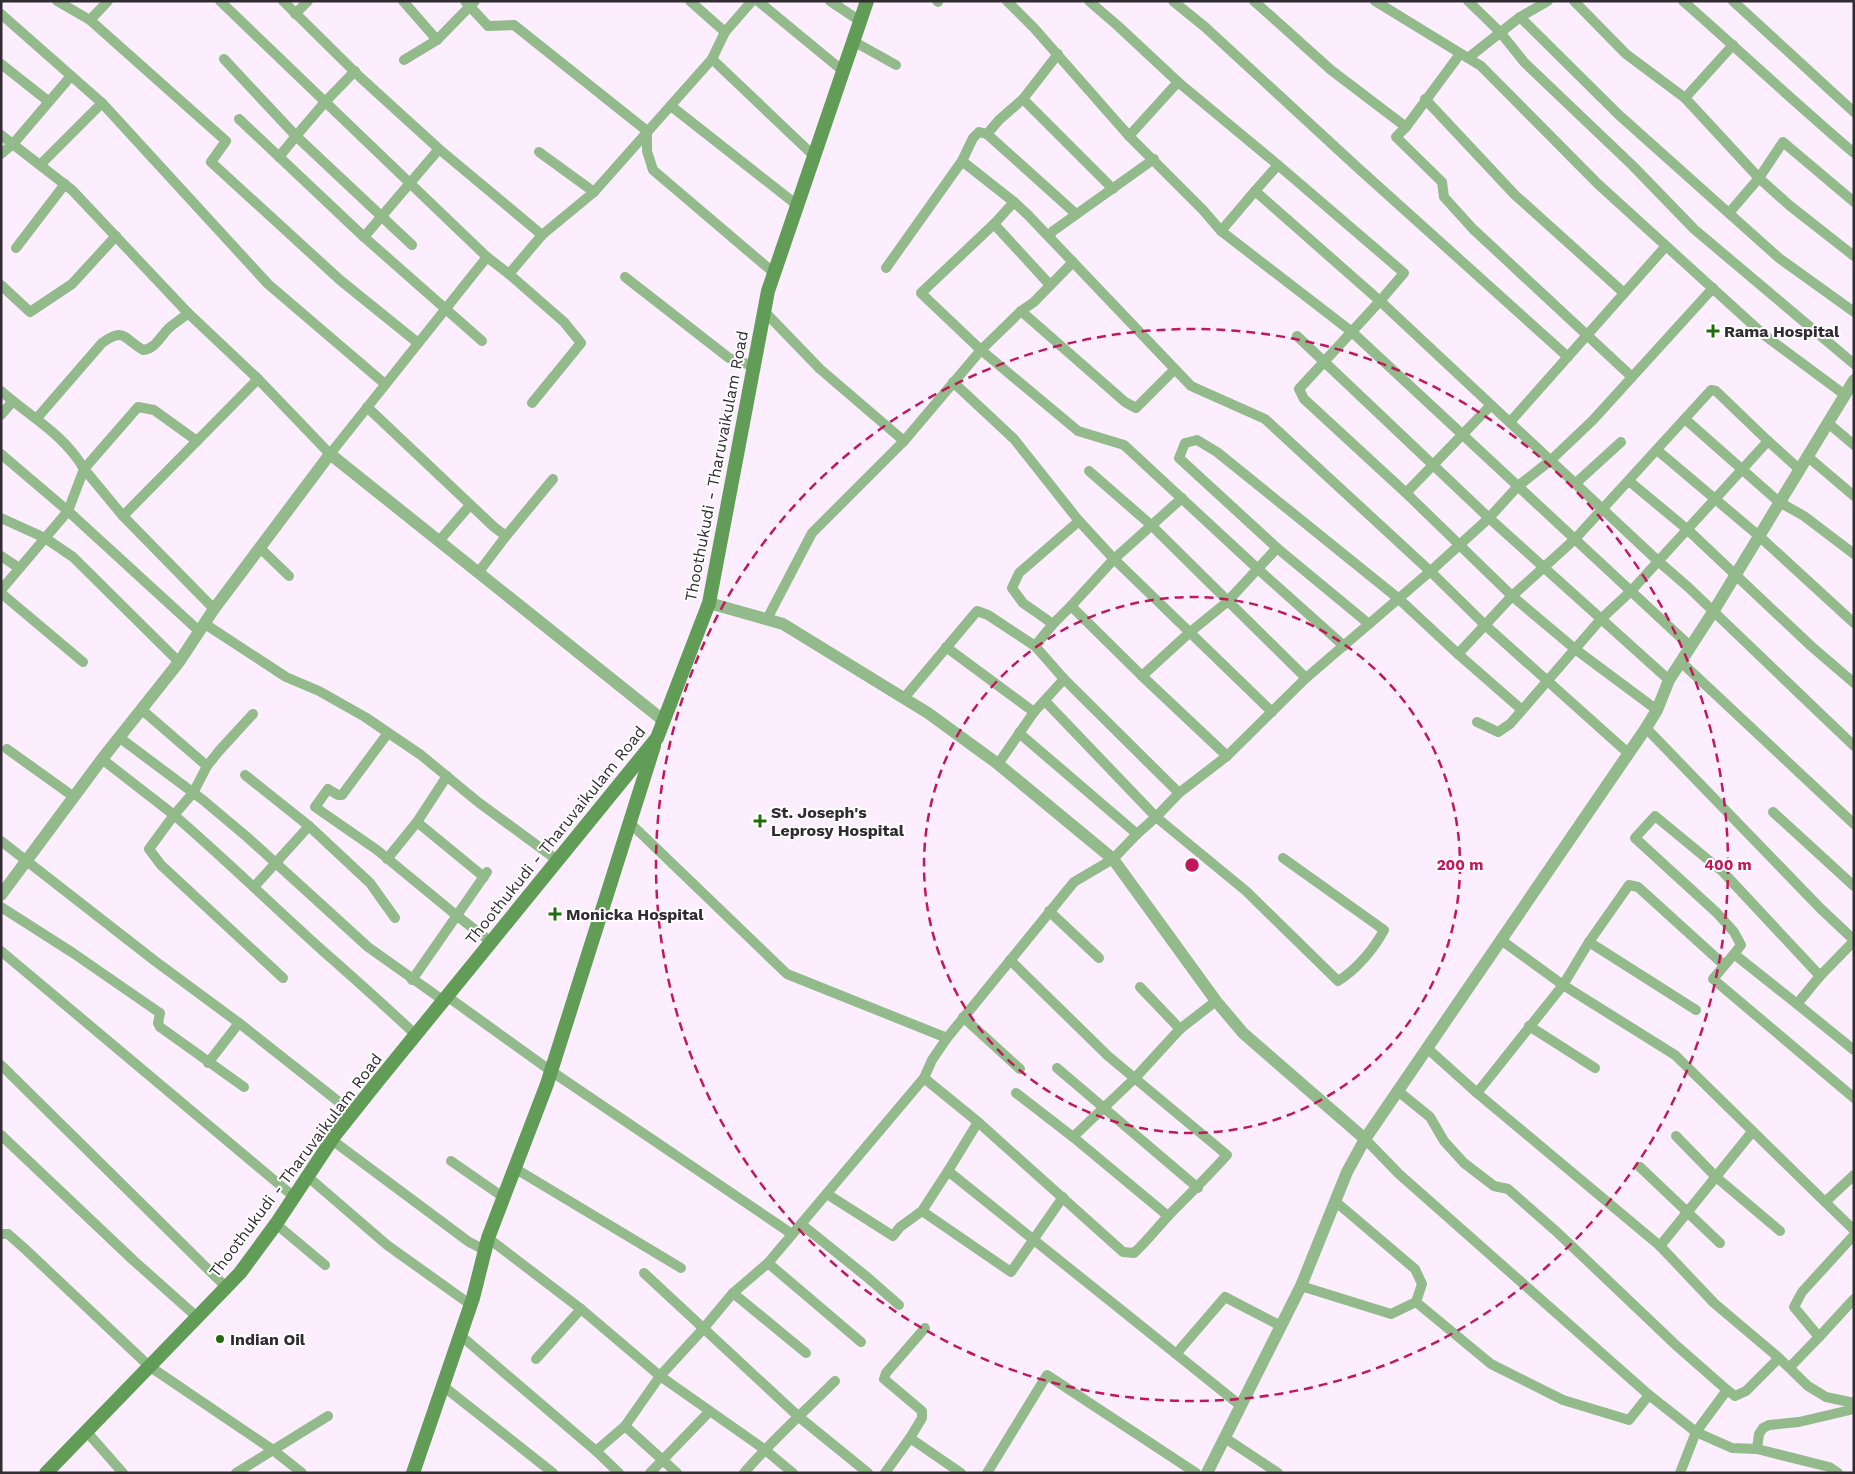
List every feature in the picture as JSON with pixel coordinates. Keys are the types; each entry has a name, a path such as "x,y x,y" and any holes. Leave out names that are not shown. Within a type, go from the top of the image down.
{"main road":[{"name":"Thoothukudi - Tharuvaikulam Road","path":"46,1473 240,1273 276,1224 332,1140 353,1113 657,738 709,603 768,291 867,1"},
{"path":"413,1473 471,1305 487,1244 503,1196 516,1169 551,1071 657,738"}],"street":[{"path":"57,1 90,20 226,141 211,162 340,280 418,343"},
{"path":"90,20 108,1"},
{"path":"220,1 487,258 509,274 564,322 581,343 532,404"},
{"path":"283,1 439,149 542,235"},
{"path":"295,14 308,1"},
{"path":"403,1 437,40"},
{"path":"690,1 725,32"},
{"path":"509,274 542,235 594,192 671,106 712,59 725,32 752,1"},
{"path":"758,1 843,71"},
{"path":"830,1 860,21"},
{"path":"1007,1 1058,54 1129,136 1154,159 1221,231 1352,332 1691,647"},
{"path":"1088,1 1178,82 1404,273 1299,389 1304,399 1406,493 1512,596 1575,649 1657,710"},
{"path":"1173,1 1205,27 1568,357"},
{"path":"1254,1 1331,70 1406,127"},
{"path":"1207,1473 1302,1286 1347,1172 1365,1139 1646,728 1657,710 1669,680 1713,612 1806,456 1850,389 1764,334 1598,184 1481,66 1376,1"},
{"path":"1468,1 1500,32 1524,62 1634,166 1694,228 1854,364"},
{"path":"1548,1 1520,17 1464,56 1425,98 1406,127 1396,137 1442,182 1444,197 1473,229 1632,377"},
{"path":"1574,1 1626,54 1686,98 1759,178 1789,205 1854,256"},
{"path":"1683,1 1787,96 1854,153"},
{"path":"1733,1 1854,112"},
{"path":"404,60 437,40 470,3 488,26 514,25 647,131"},
{"path":"1,14 102,103 268,284 385,384"},
{"path":"1520,17 1619,115 1779,258 1854,312"},
{"path":"853,41 896,65"},
{"path":"1686,98 1733,45"},
{"path":"987,134 1022,99 1058,54"},
{"path":"224,59 296,136 412,245"},
{"path":"712,59 814,156"},
{"path":"1,64 48,102"},
{"path":"279,157 325,102 355,71"},
{"path":"1,154 13,144 71,76"},
{"path":"1129,136 1178,82"},
{"path":"1425,98 1515,195 1624,293"},
{"path":"1022,99 1113,188"},
{"path":"40,165 102,103"},
{"path":"671,106 797,205"},
{"path":"239,119 364,237 482,341"},
{"path":"647,131 647,151 653,170 774,273"},
{"path":"886,268 962,161 973,138 979,132 987,134 1076,214"},
{"path":"1,135 72,190 188,313 258,379 330,454 664,721"},
{"path":"1729,213 1759,178 1783,142 1854,202"},
{"path":"364,237 439,149"},
{"path":"539,152 594,192"},
{"path":"1049,237 1053,231 1154,159"},
{"path":"962,161 1014,202 1191,386 1265,419 1485,625 1628,753"},
{"path":"1221,231 1278,165"},
{"path":"16,248 65,184"},
{"path":"1255,191 1380,301 1688,587 1854,746"},
{"path":"1014,202 994,224 921,293 981,350 1078,431 1124,445 1344,646"},
{"path":"994,224 1050,285"},
{"path":"1,285 30,312 72,284 116,236"},
{"path":"1510,422 1666,246"},
{"path":"1,894 102,759 179,662 214,609 330,454 487,258"},
{"path":"767,620 812,533 904,441 981,350 1034,302 1073,262"},
{"path":"625,277 729,358 753,366"},
{"path":"596,1451 625,1426 660,1376 703,1329 733,1292 768,1262 827,1194 924,1078 932,1060 963,1017 1074,882 1113,859 1179,793 1227,756 1306,678 1460,545 1489,518 1518,486 1551,460 1593,420 1713,288"},
{"path":"764,311 820,369 904,441"},
{"path":"1022,311 1125,402 1136,408 1175,369"},
{"path":"37,418 102,343 113,335 120,334 143,350 147,350 188,313"},
{"path":"1297,336 1489,518 1669,680"},
{"path":"123,516 258,379"},
{"path":"953,382 1014,439 1079,521 1114,559 1272,712"},
{"path":"1458,654 1512,596 1575,540 1711,390 1716,391 1799,469"},
{"path":"1,391 37,418 76,455 84,469 123,516 214,609"},
{"path":"1,415 12,401"},
{"path":"1406,493 1491,405"},
{"path":"83,662 1,592 68,511 84,469 138,407 154,410 196,441"},
{"path":"367,407 494,528 506,536"},
{"path":"1685,419 1779,502 1804,516 1854,554"},
{"path":"1828,423 1854,445"},
{"path":"1369,624 1277,548 1179,458 1185,443 1197,440 1218,452 1399,599 1522,710"},
{"path":"1477,722 1498,732 1510,724 1601,619 1632,591 1768,441"},
{"path":"1576,484 1621,442"},
{"path":"1657,450 1759,536 1854,623"},
{"path":"1,454 202,628 286,677 319,691 364,717 421,755 557,860"},
{"path":"1806,456 1854,496"},
{"path":"1088,471 1152,526 1306,678"},
{"path":"478,573 553,479"},
{"path":"1629,480 1688,530 1811,646 1854,683"},
{"path":"1035,646 1114,559 1182,498"},
{"path":"439,541 470,505"},
{"path":"1,518 45,538 73,557 179,662"},
{"path":"1053,624 1023,603 1012,588 1019,573 1079,521"},
{"path":"260,548 289,576"},
{"path":"1142,676 1189,633 1227,602 1259,570 1277,548"},
{"path":"1,556 19,568"},
{"path":"709,603 783,624 928,713 998,764 1113,859 1216,1001 1244,1032 1365,1139 1399,1174 1649,1394 1696,1432 1732,1448 1757,1450 1829,1467 1838,1473"},
{"path":"1071,606 1227,756"},
{"path":"904,698 977,610 988,615 1035,646 1064,679 1179,793"},
{"path":"946,647 1034,712"},
{"path":"1681,662 1854,824"},
{"path":"998,764 1034,712 1064,679"},
{"path":"1045,701 1156,818 1246,890 1338,981 1347,975 1378,941 1384,930 1283,858"},
{"path":"141,709 207,766"},
{"path":"253,714 207,766 193,793 149,848 161,865 283,978"},
{"path":"1646,728 1854,941 1820,976 1797,1004"},
{"path":"388,733 342,795 338,795 328,789 324,791 315,808 356,834 491,942"},
{"path":"1019,733 1136,834"},
{"path":"120,738 193,793 277,862 368,947 412,980 446,999 792,1234"},
{"path":"8,749 74,797"},
{"path":"102,759 174,816 323,951 369,990 416,1035"},
{"path":"244,775 310,826 370,883 395,918"},
{"path":"387,859 417,822 447,776"},
{"path":"1774,812 1854,886"},
{"path":"1820,976 1724,872 1655,816 1635,838 1717,913 1734,932 1741,945 1714,979 1854,1098"},
{"path":"412,980 486,874 417,822"},
{"path":"630,823 787,974 947,1038"},
{"path":"254,887 310,826"},
{"path":"1,842 239,1023 353,1113"},
{"path":"1477,1094 1563,985 1589,942 1629,885 1638,888 1724,965"},
{"path":"1,907 73,953 157,1011 160,1014 158,1023 160,1027 244,1087"},
{"path":"1049,911 1099,958"},
{"path":"1501,940 1563,985 1675,1055 1854,1230"},
{"path":"1589,942 1696,1010"},
{"path":"1,951 293,1196"},
{"path":"1734,954 1854,1050"},
{"path":"924,1078 978,1122 1123,1252 1134,1253 1148,1241 1168,1216 1198,1188 1227,1156 1108,1056 1010,960"},
{"path":"1140,987 1180,1029"},
{"path":"1073,1137 1135,1078 1180,1029 1216,1001"},
{"path":"963,1017 1020,1069"},
{"path":"208,1063 239,1023"},
{"path":"1529,1026 1595,1068"},
{"path":"1427,1048 1477,1094 1660,1246 1714,1303 1779,1358 1808,1386 1826,1397 1854,1404"},
{"path":"1,1065 226,1287"},
{"path":"1057,1068 1198,1188"},
{"path":"1398,1091 1430,1117 1444,1141 1464,1163 1494,1186 1508,1189 1558,1233 1726,1390 1735,1396 1746,1391 1779,1358"},
{"path":"1016,1093 1073,1137 1168,1216"},
{"path":"827,1194 893,1236 900,1227 922,1211 978,1122"},
{"path":"1660,1246 1752,1132"},
{"path":"1,1135 133,1260 197,1317"},
{"path":"1676,1136 1716,1176 1780,1231"},
{"path":"332,1140 469,1242 487,1244 581,1310 660,1376 764,1449 793,1473"},
{"path":"451,1161 503,1196"},
{"path":"1640,1167 1720,1243"},
{"path":"516,1169 681,1268"},
{"path":"948,1171 1241,1406"},
{"path":"1825,1202 1854,1175"},
{"path":"307,1176 387,1245 471,1305"},
{"path":"922,1211 1011,1272 1063,1197"},
{"path":"1302,1286 1391,1314 1416,1302 1422,1284 1415,1269 1336,1202"},
{"path":"276,1224 325,1265"},
{"path":"801,1224 899,1305"},
{"path":"3,1233 149,1366 273,1450 302,1473"},
{"path":"1819,1337 1794,1307 1802,1292 1854,1235"},
{"path":"768,1262 861,1342"},
{"path":"644,1273 799,1417 868,1473"},
{"path":"733,1292 806,1353"},
{"path":"1176,1354 1226,1296 1281,1326"},
{"path":"1790,1368 1854,1299"},
{"path":"1416,1302 1491,1364 1563,1400 1629,1420 1649,1394"},
{"path":"536,1359 581,1310"},
{"path":"885,1473 922,1418 922,1411 884,1379 886,1373 924,1328"},
{"path":"460,1335 620,1473"},
{"path":"987,1473 1047,1375 1196,1473"},
{"path":"744,1473 764,1449 834,1381"},
{"path":"443,1386 553,1473"},
{"path":"1680,1473 1696,1432 1726,1390"},
{"path":"1757,1450 1759,1434 1763,1428 1770,1425 1799,1422 1850,1410 1854,1407"},
{"path":"650,1473 709,1412"},
{"path":"236,1473 328,1416"},
{"path":"625,1426 677,1473"},
{"path":"86,1431 123,1473"},
{"path":"910,1438 961,1473"},
{"path":"1225,1438 1278,1473"}],"place":[{"name":"Rama Hospital","path":"1713,331"},
{"name":"St. Joseph's Leprosy Hospital","path":"760,821"},
{"name":"Monicka Hospital","path":"555,914"},
{"name":"Indian Oil","path":"220,1339"}]}
